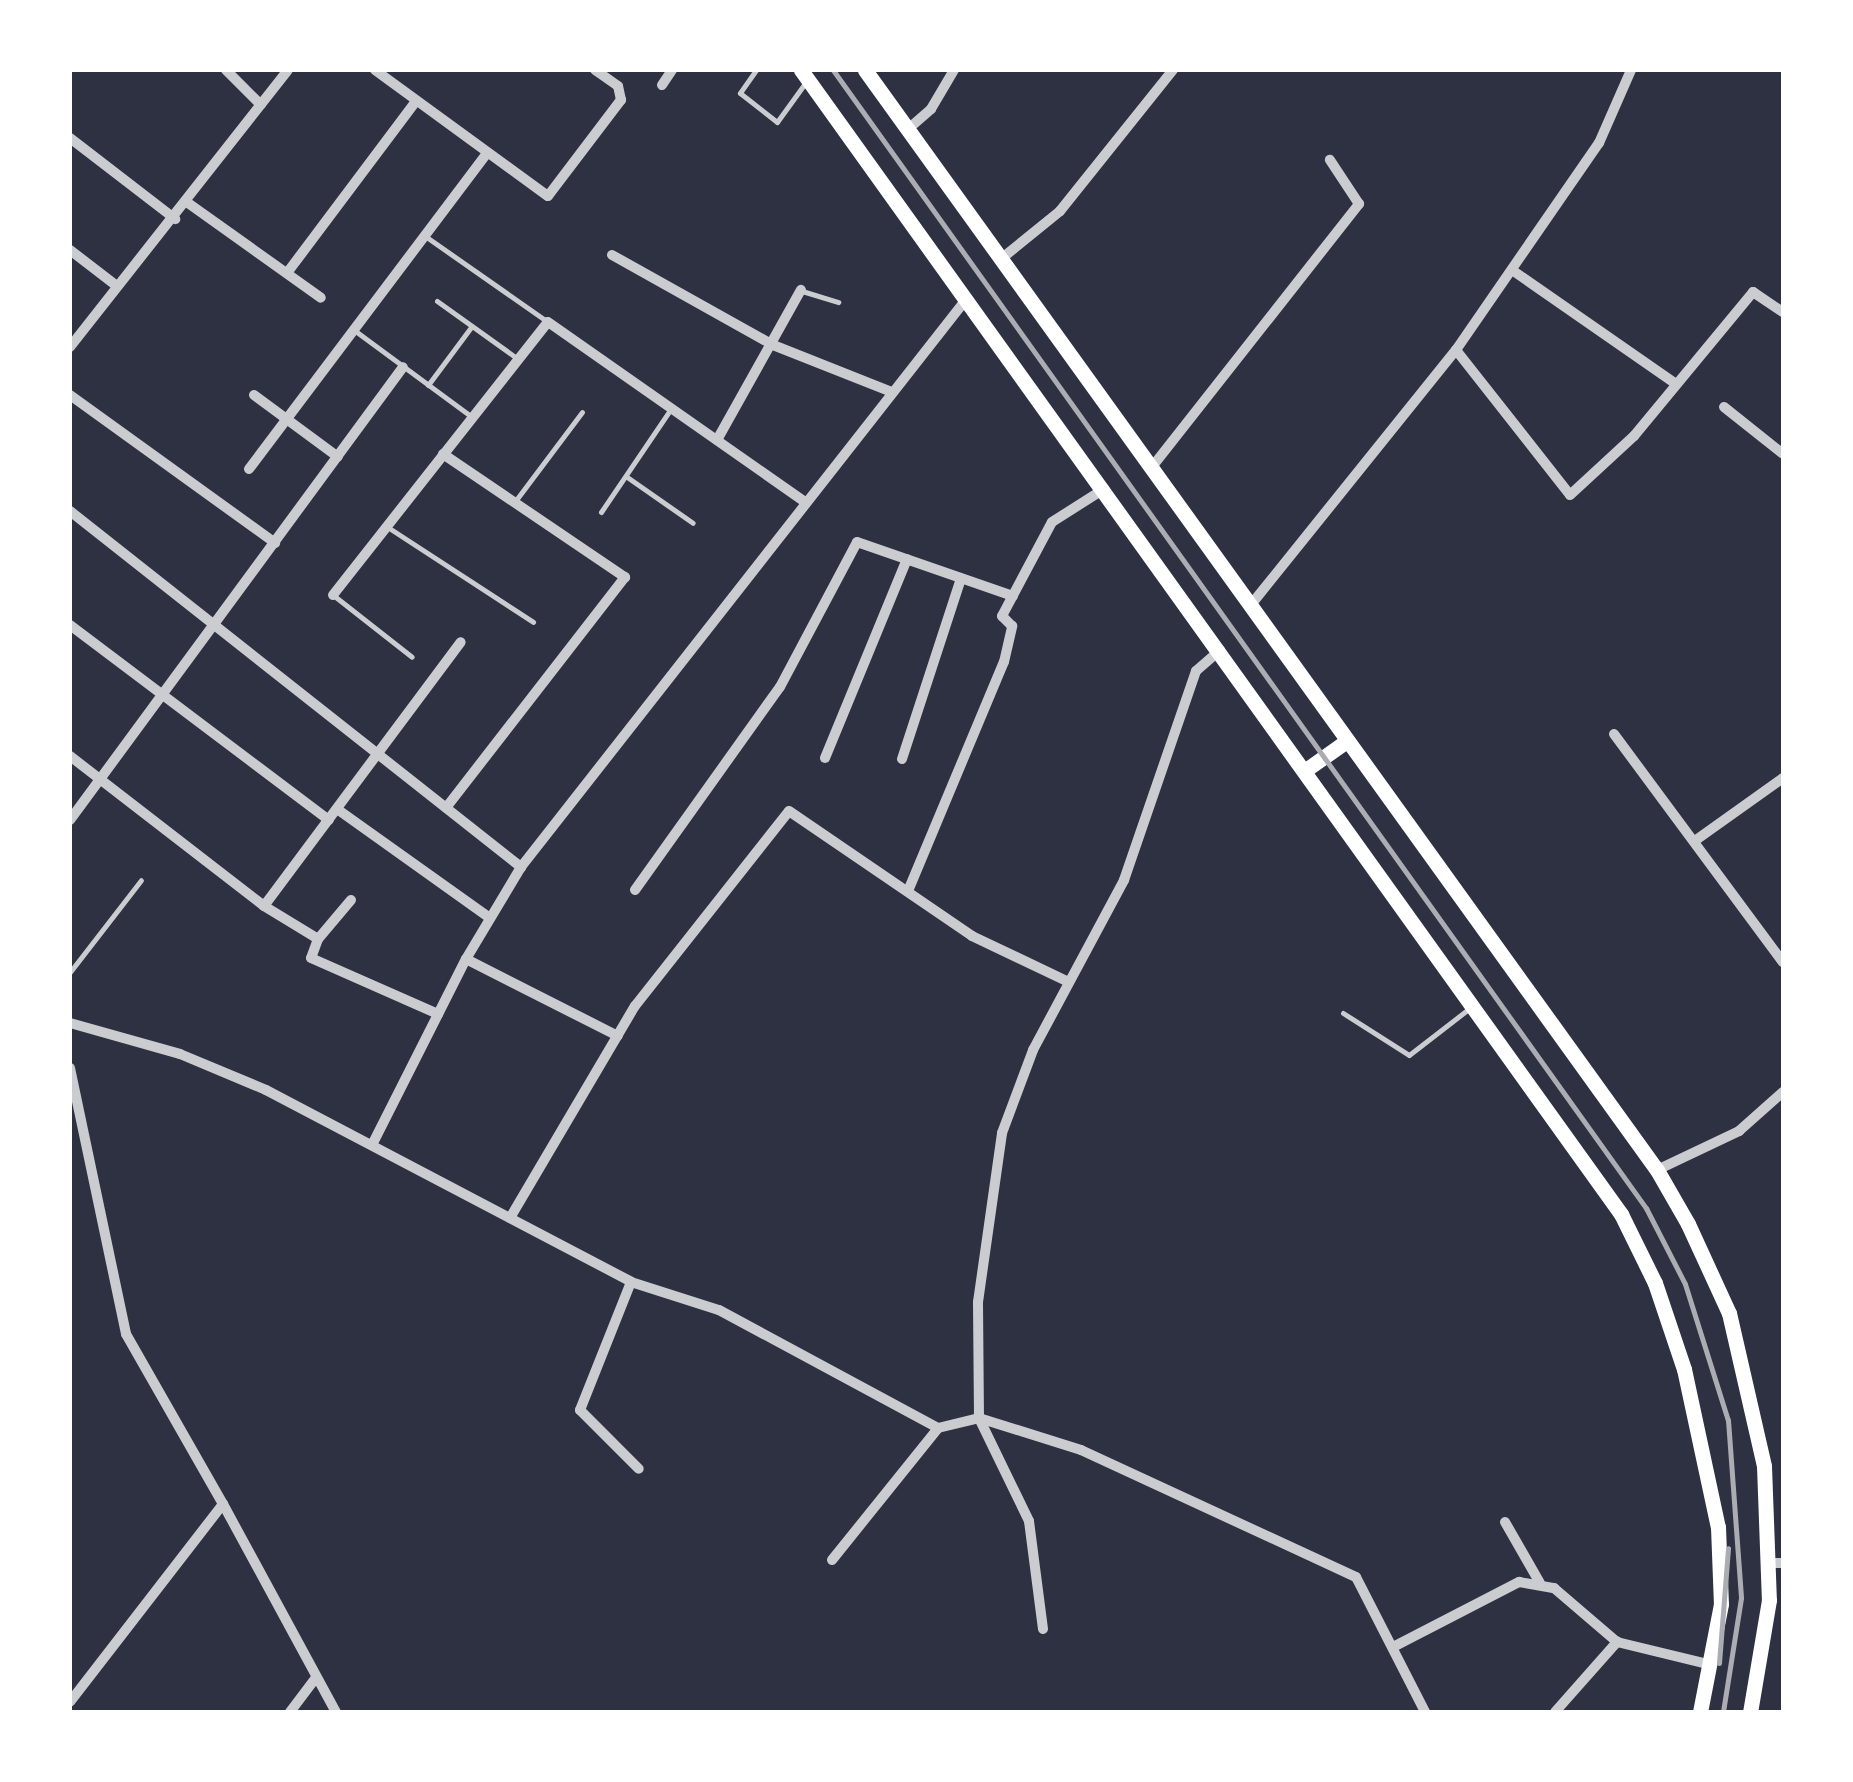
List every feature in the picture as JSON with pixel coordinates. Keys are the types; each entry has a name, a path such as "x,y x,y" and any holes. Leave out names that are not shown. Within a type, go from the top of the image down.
{"main road":[{"path":"866,70 1345,742 1657,1170 1708,1264 1744,1362 1760,1433 1777,1563 1750,1712"},
{"path":"804,75 964,302 1221,649 1621,1214 1656,1283 1703,1439 1718,1527 1721,1604 1700,1712"},
{"path":"1307,769 1345,742"}],"street":[{"path":"226,70 261,105"},
{"path":"70,347 188,203 288,70"},
{"path":"375,70 540,192 555,192 621,100 618,86 595,70"},
{"path":"662,85 672,70"},
{"path":"907,130 932,109 954,70"},
{"path":"1001,259 1060,211 1173,70"},
{"path":"1250,606 1456,350 1599,143 1630,70"},
{"path":"286,273 416,100"},
{"path":"70,138 175,219"},
{"path":"249,469 488,153"},
{"path":"1152,467 1358,204 1330,160"},
{"path":"188,203 321,298"},
{"path":"70,250 117,286"},
{"path":"612,255 773,345 892,392"},
{"path":"1512,270 1676,384"},
{"path":"717,440 801,290"},
{"path":"1456,350 1570,495 1634,436 1753,292 1781,307"},
{"path":"372,1145 466,959 521,867 964,302"},
{"path":"333,595 548,322 804,502"},
{"path":"70,820 403,367"},
{"path":"254,394 338,458"},
{"path":"70,395 276,544"},
{"path":"1724,407 1783,454"},
{"path":"442,454 625,577 446,808"},
{"path":"908,892 1004,662 1012,626 1002,616 1052,522 1104,489"},
{"path":"70,511 521,867"},
{"path":"635,890 780,687 857,542 1013,596"},
{"path":"825,758 907,560"},
{"path":"902,759 961,578"},
{"path":"70,625 329,820"},
{"path":"264,906 461,642"},
{"path":"1044,1629 1028,1521 979,1418 978,1302 1002,1133 1033,1050 1124,880 1196,671 1221,649"},
{"path":"1614,734 1783,962"},
{"path":"70,756 264,906 318,938"},
{"path":"1696,840 1783,778"},
{"path":"337,809 490,918"},
{"path":"510,1218 618,1036 789,811 972,936 1069,982"},
{"path":"351,900 318,938 311,958 318,966 438,1014"},
{"path":"466,959 618,1036"},
{"path":"70,1023 180,1054 372,1145 632,1282 718,1310 938,1428"},
{"path":"70,1068 126,1334 336,1712"},
{"path":"1657,1170 1738,1131 1783,1092"},
{"path":"632,1282 580,1410 639,1469"},
{"path":"832,1560 938,1428 979,1418 1081,1450 1356,1577 1395,1646 1424,1712"},
{"path":"70,1702 223,1504"},
{"path":"1504,1522 1540,1583 1616,1642 1712,1665"},
{"path":"1395,1646 1520,1582 1540,1583"},
{"path":"1555,1712 1616,1642"},
{"path":"290,1712 315,1679"}],"lane":[{"path":"756,70 740,92 777,122 804,75"},
{"path":"425,236 548,322"},
{"path":"801,290 838,302"},
{"path":"436,301 518,360"},
{"path":"428,385 472,326"},
{"path":"354,330 472,418"},
{"path":"601,512 672,408"},
{"path":"514,502 582,412"},
{"path":"628,477 693,524"},
{"path":"387,526 534,622"},
{"path":"333,595 412,657"},
{"path":"70,972 140,880"},
{"path":"1343,1012 1409,1055 1474,1005"}],"railway":[{"path":"833,70 1646,1208 1685,1284 1728,1420 1741,1598 1723,1712"},
{"path":"1719,1663 1728,1548"}]}
